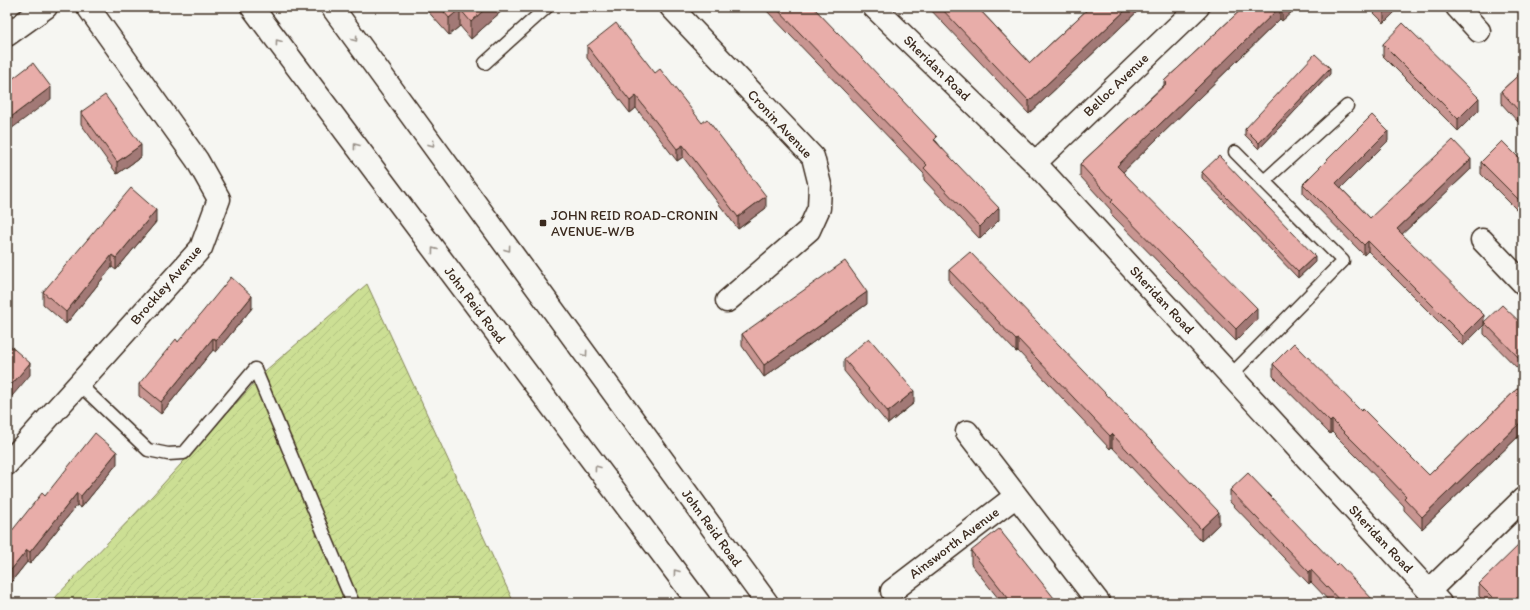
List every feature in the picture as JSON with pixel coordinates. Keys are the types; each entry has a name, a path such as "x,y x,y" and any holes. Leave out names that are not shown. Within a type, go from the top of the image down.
{"main road":[{"path":"7,35 46,7"},
{"name":"Brockley Avenue","path":"7,464 201,248 218,199 197,160 88,7"},
{"name":"John Reid Road","path":"252,7 699,603"},
{"name":"John Reid Road","path":"332,7 767,603"},
{"name":"Cronin Avenue","path":"671,7 813,157 820,184 819,208 809,230 727,301"},
{"name":"Sheridan Road","path":"874,7 1035,163 1435,597"},
{"name":"Belloc Avenue","path":"1035,163 1198,7"},
{"path":"1457,7 1480,31"},
{"path":"1482,240 1523,283"},
{"path":"967,432 1099,603"},
{"name":"Ainsworth Avenue","path":"892,591 1016,496"},
{"path":"1435,597 1523,499"}],"lane":[{"path":"485,63 547,7"},
{"path":"1264,181 1347,106"},
{"path":"1231,375 1343,260 1235,152"},
{"path":"79,384 148,450 176,454 184,453 255,369 353,603"}],"green space":[{"path":"367,284 514,603 50,603 153,495 265,371"}],"building":[{"path":"440,7 487,7 471,22 460,9 449,18"},
{"path":"775,7 813,7 937,137 934,140 999,208 980,227 924,168 927,165"},
{"path":"940,7 977,7 1030,63 1090,7 1129,7 1029,101"},
{"path":"1244,7 1280,7 1117,166 1257,308 1236,329 1111,202 1113,200 1080,164 1167,83 1164,81"},
{"path":"1380,7 1388,7 1384,11"},
{"path":"616,23 655,73 660,69 702,123 707,119 766,196 738,217 683,145 677,149 636,96 630,101 587,46"},
{"path":"1403,23 1479,98 1458,119 1383,44"},
{"path":"1315,54 1330,68 1259,143 1245,129"},
{"path":"33,63 51,87 7,120 7,83"},
{"path":"1523,71 1523,105 1518,110 1501,91"},
{"path":"105,95 141,145 117,162 81,112"},
{"path":"1372,115 1388,131 1336,183 1370,218 1453,140 1471,159 1397,229 1484,315 1463,336 1368,241 1364,245 1303,184"},
{"path":"1502,141 1523,162 1523,204 1481,162"},
{"path":"1219,156 1315,256 1298,272 1202,172"},
{"path":"131,188 156,210 116,258 112,255 66,312 43,292"},
{"path":"970,252 1219,512 1201,529 1112,434 1110,436 1018,339 1016,340 949,270"},
{"path":"845,261 867,292 764,365 742,334"},
{"path":"231,277 252,296 216,340 213,338 161,402 139,384 176,339 178,342"},
{"path":"1502,305 1523,325 1523,362 1484,322"},
{"path":"869,338 914,391 888,412 844,359"},
{"path":"7,343 30,363 7,390"},
{"path":"1294,343 1361,411 1363,409 1429,475 1523,383 1523,420 1422,517 1404,498 1406,496 1362,450 1332,420 1330,422 1273,364"},
{"path":"95,433 117,452 81,496 77,493 30,552 27,550 7,575 7,537 42,493 45,496"},
{"path":"1248,473 1336,565 1338,563 1376,603 1342,603 1311,570 1309,572 1230,490"},
{"path":"999,529 1058,603 1012,603 971,551"},
{"path":"1523,541 1523,603 1498,603 1479,584"}],"place":[{"name":"JOHN REID ROAD-CRONIN AVENUE-W/B","path":"543,223"}]}
